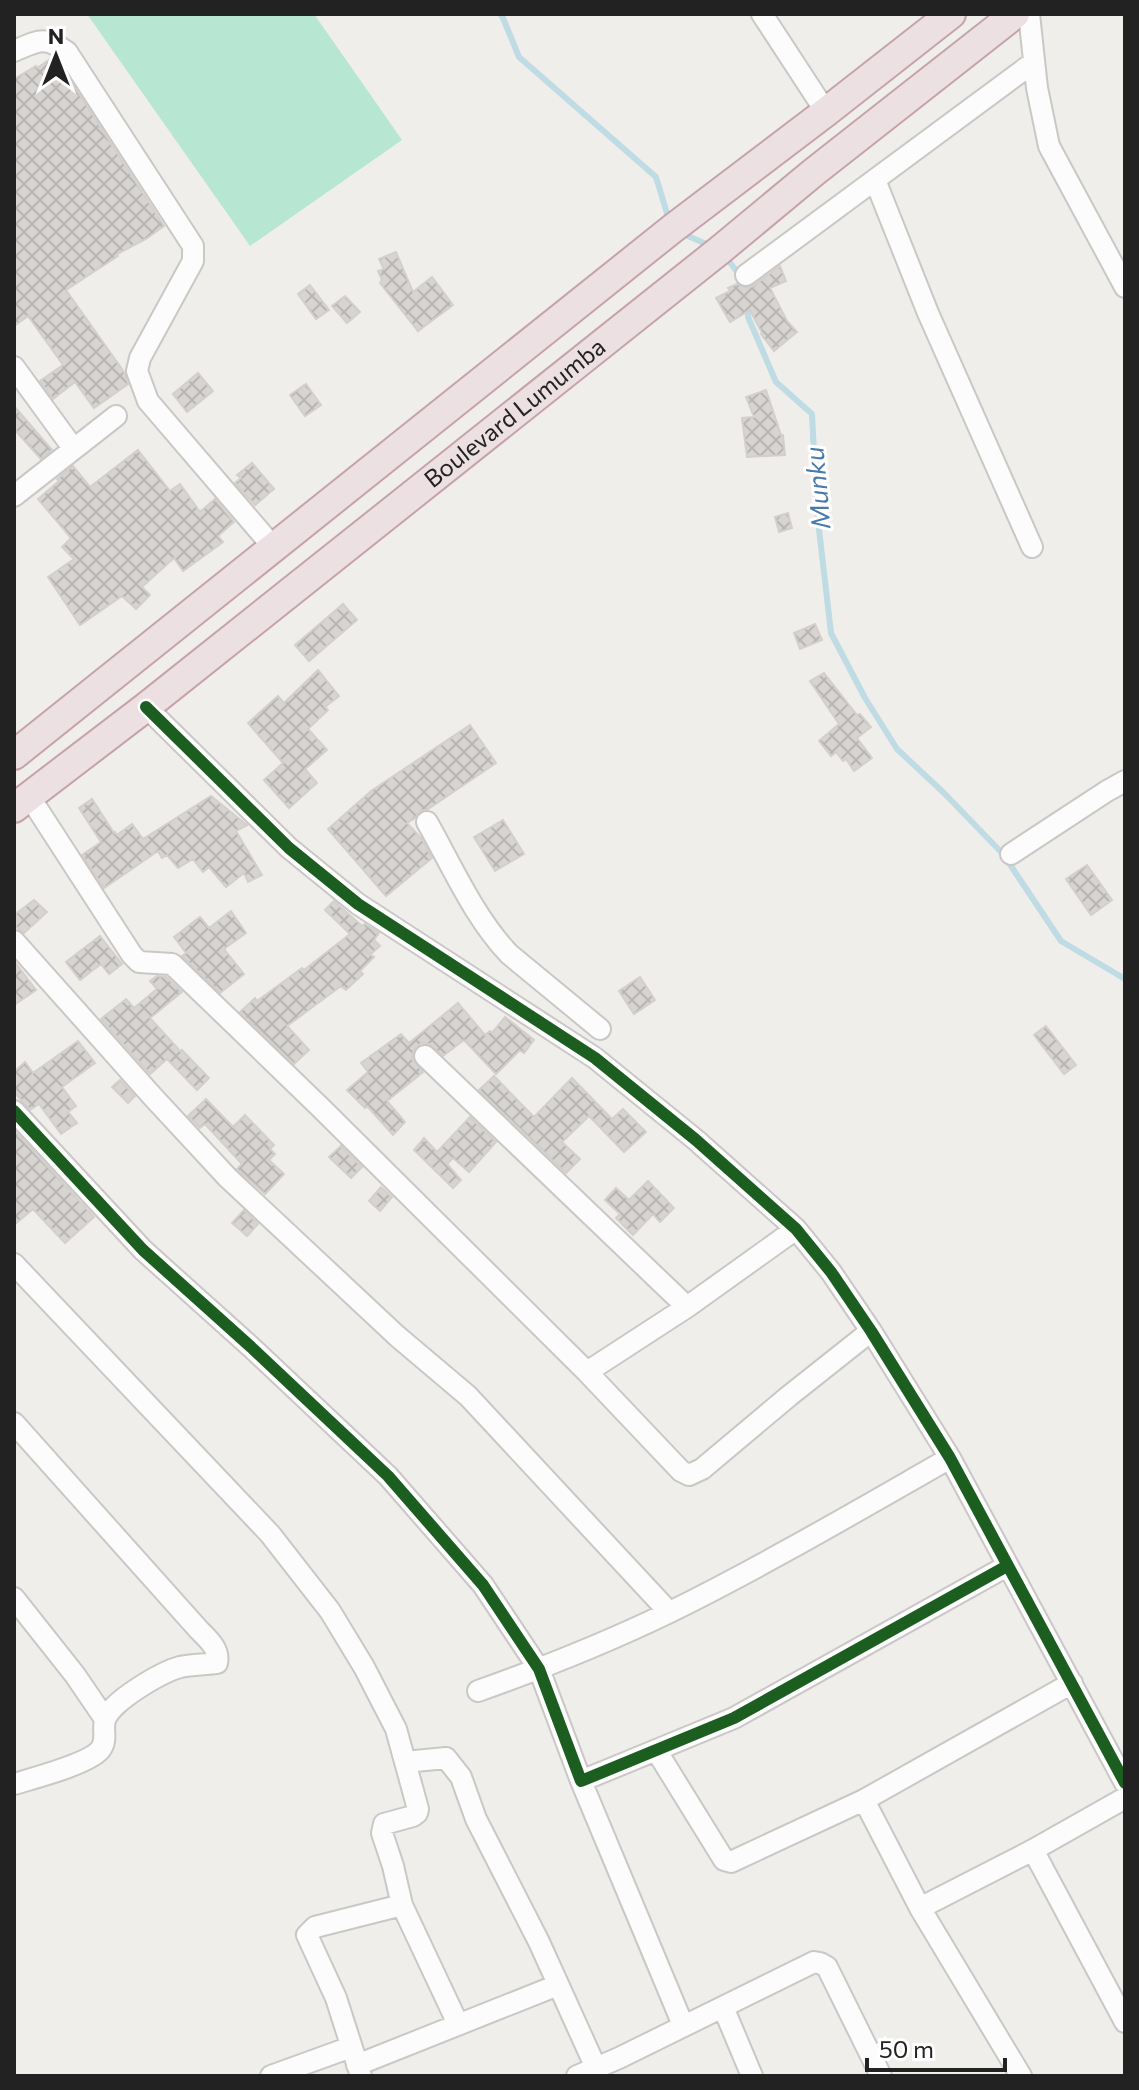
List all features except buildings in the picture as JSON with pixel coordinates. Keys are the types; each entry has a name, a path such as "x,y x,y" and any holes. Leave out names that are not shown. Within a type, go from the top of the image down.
{"highway":[{"name":"Boulevard Lumumba","path":"14,755 672,229 951,14"},
{"name":"Boulevard Lumumba","path":"22,802 146,707 1015,14"}],"street":[{"path":"762,14 826,112"},
{"path":"1029,14 1037,88 1049,146 1125,287"},
{"path":"14,51 42,40 54,42 67,52 193,246 193,261 140,358 137,371 148,401 274,548"},
{"path":"746,275 1034,62"},
{"path":"875,180 928,313 1032,547"},
{"path":"14,367 73,448"},
{"path":"14,496 116,416"},
{"path":"146,707 289,848 347,895 595,1058 696,1140 796,1229 831,1272 871,1331 950,1458 1125,1783"},
{"path":"1011,854 1125,781"},
{"path":"22,802 132,955 139,962 172,964 587,1372 681,1471 689,1475 702,1469 871,1331"},
{"path":"427,822 499,943 600,1029"},
{"path":"14,941 228,1178 397,1336 468,1396 669,1612"},
{"path":"501,996 525,967"},
{"path":"527,1013 548,986"},
{"path":"425,1056 687,1307"},
{"path":"14,1111 143,1250 388,1476 483,1585 539,1669 581,1781 683,2025"},
{"path":"587,1372 687,1307 796,1229"},
{"path":"14,1264 270,1534 330,1611 364,1667 396,1729 417,1805 417,1813 387,1822 382,1833 402,1905 458,2024"},
{"path":"14,1423 215,1648 218,1657 217,1663 180,1667 141,1686 105,1719"},
{"path":"478,1691 539,1669 669,1612 950,1458"},
{"path":"581,1781 734,1718 1007,1566"},
{"path":"14,1598 75,1675 105,1719 105,1738 99,1751 77,1763 14,1784"},
{"path":"656,1750 724,1860 738,1860 864,1800 1072,1683"},
{"path":"405,1762 446,1758 461,1777 476,1819 558,1985 586,2072 624,2067 683,2025 814,1962 827,1967 881,2076"},
{"path":"920,1908 1125,1798"},
{"path":"864,1800 920,1908 1021,2076"},
{"path":"1033,1850 1125,2022"},
{"path":"356,2063 336,1998 307,1935 315,1927 402,1905"},
{"path":"271,2076 356,2063 558,1985"},
{"path":"723,2007 752,2076"}],"green space":[{"path":"87,14 314,14 402,140 250,246"}],"waterway":[{"name":"Munku","path":"500,14 519,57 656,177 669,220"},
{"name":"Munku","path":"681,233 711,246"},
{"name":"Munku","path":"724,255 749,287 749,294"},
{"name":"Munku","path":"748,305 748,317 776,382 812,414 817,512 831,633 865,698 897,749 1003,854 1061,941 1125,979"}],"cycle path":[{"path":"146,707 289,848 358,904 595,1058 696,1140 796,1229 831,1272 871,1331 950,1458 1125,1783"},
{"path":"14,1111 143,1250 388,1476 483,1585 539,1669 581,1781 734,1718 1007,1566"}]}
